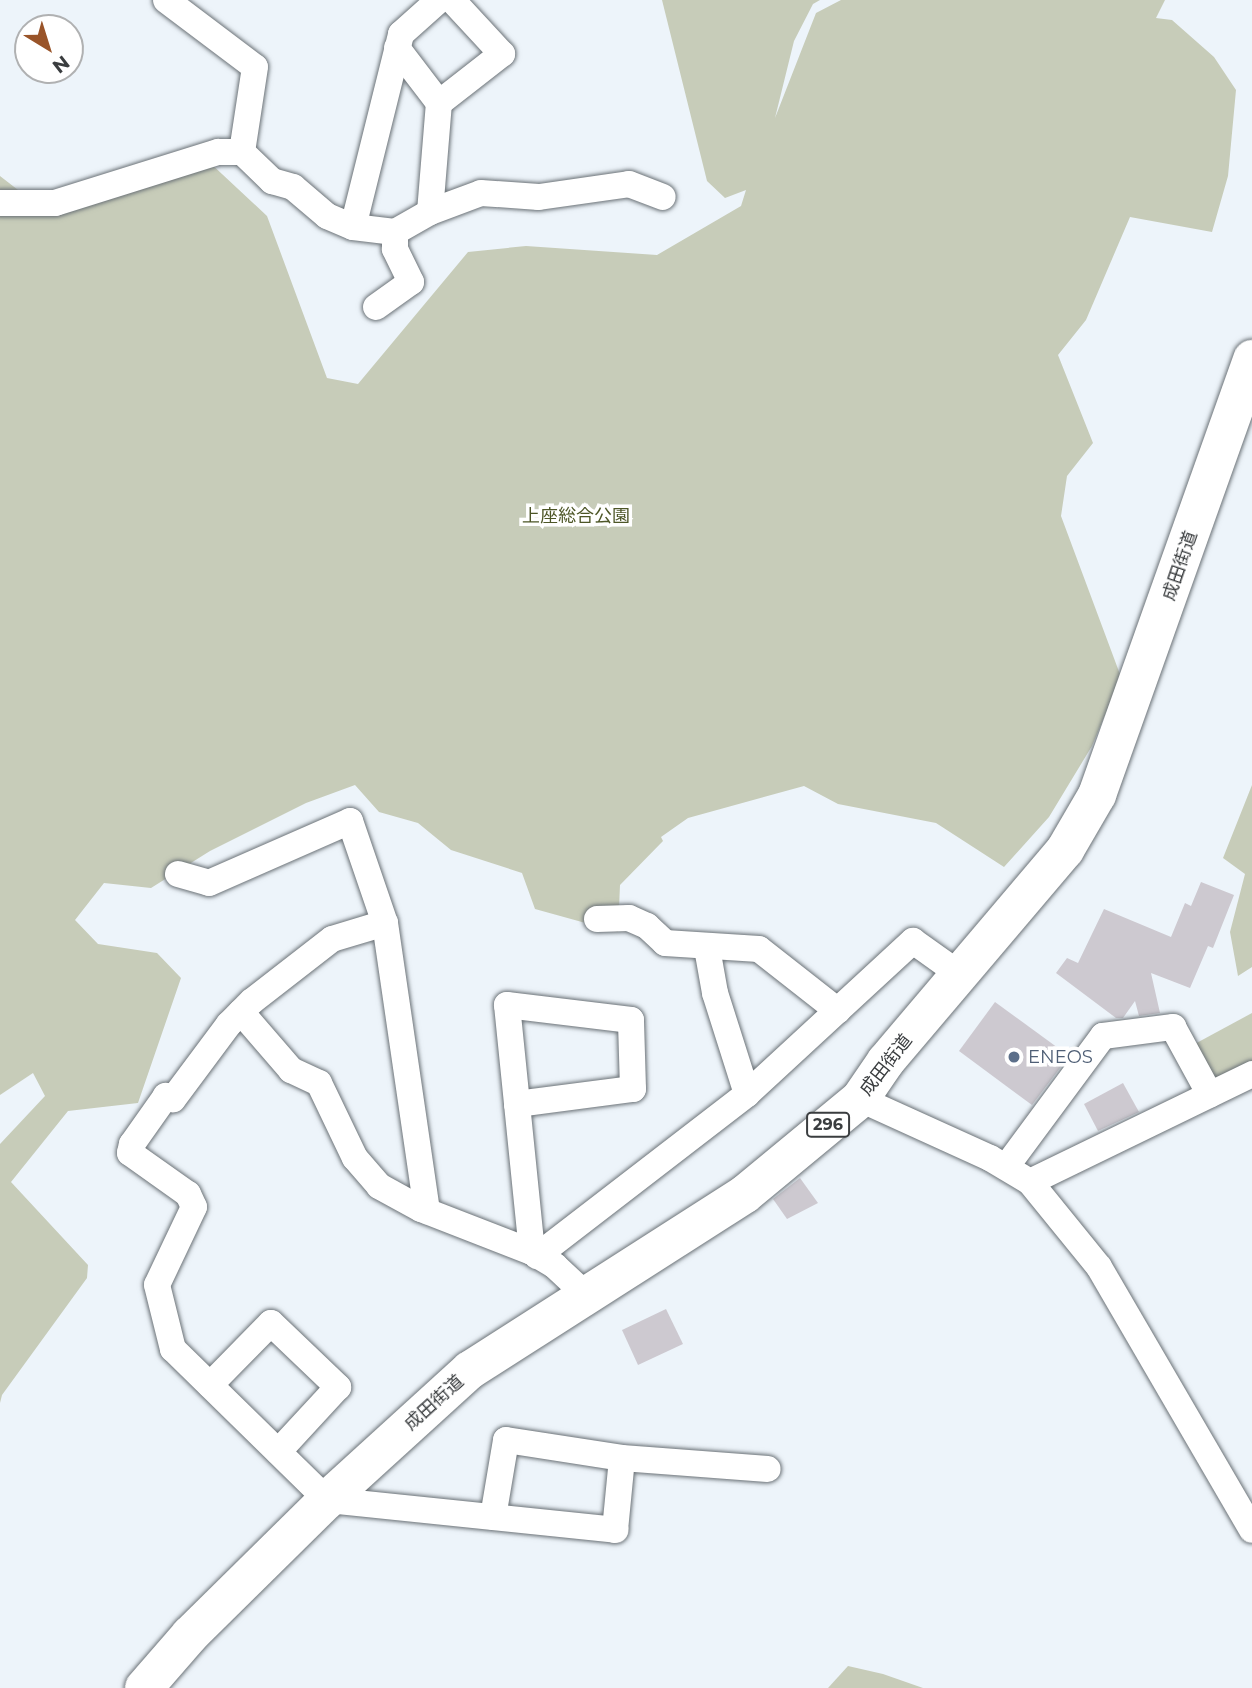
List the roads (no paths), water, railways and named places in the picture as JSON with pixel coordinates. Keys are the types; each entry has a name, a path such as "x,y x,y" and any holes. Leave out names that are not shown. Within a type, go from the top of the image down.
{"highway":[{"name":"成田街道","path":"144,1688 190,1635 327,1500 470,1370 745,1194 860,1100 886,1061 962,976 1065,850 1097,795 1252,359"}],"street":[{"path":"166,0 255,67 242,152"},
{"path":"354,228 401,34 439,0"},
{"path":"439,103 502,54 452,0"},
{"path":"397,48 439,103 430,212"},
{"path":"0,203 55,203 147,171 218,152 242,152 272,181 293,187 327,216 354,228 395,232 430,212 481,193 539,197 629,184 663,197"},
{"path":"376,307 411,282 395,249 395,232"},
{"path":"178,874 209,883 350,821 385,923 427,1211"},
{"path":"597,919 629,918 647,926 665,943 707,948 759,949 838,1011"},
{"path":"385,923 332,939 241,1012 173,1100 166,1096 130,1153 188,1194 194,1207 157,1285 173,1349 327,1500 615,1530 622,1458"},
{"path":"534,1254 747,1094 913,941 962,976"},
{"path":"707,948 715,993 747,1094"},
{"path":"517,1104 633,1088 631,1020 507,1005 517,1104 534,1254"},
{"path":"241,1012 291,1070 319,1083 355,1158 379,1186 427,1211 534,1254 585,1294"},
{"path":"1006,1167 1103,1036 1173,1027 1210,1095"},
{"path":"1030,1182 1252,1074"},
{"path":"860,1100 1006,1167 1030,1182 1099,1267 1252,1530"},
{"path":"210,1385 271,1323 338,1387 278,1452"},
{"path":"493,1517 506,1440 622,1458 768,1469"}],"place":[{"name":"ENEOS","path":"1014,1057"}],"park label":[{"name":"上座総合公園","path":"576,516"}]}
